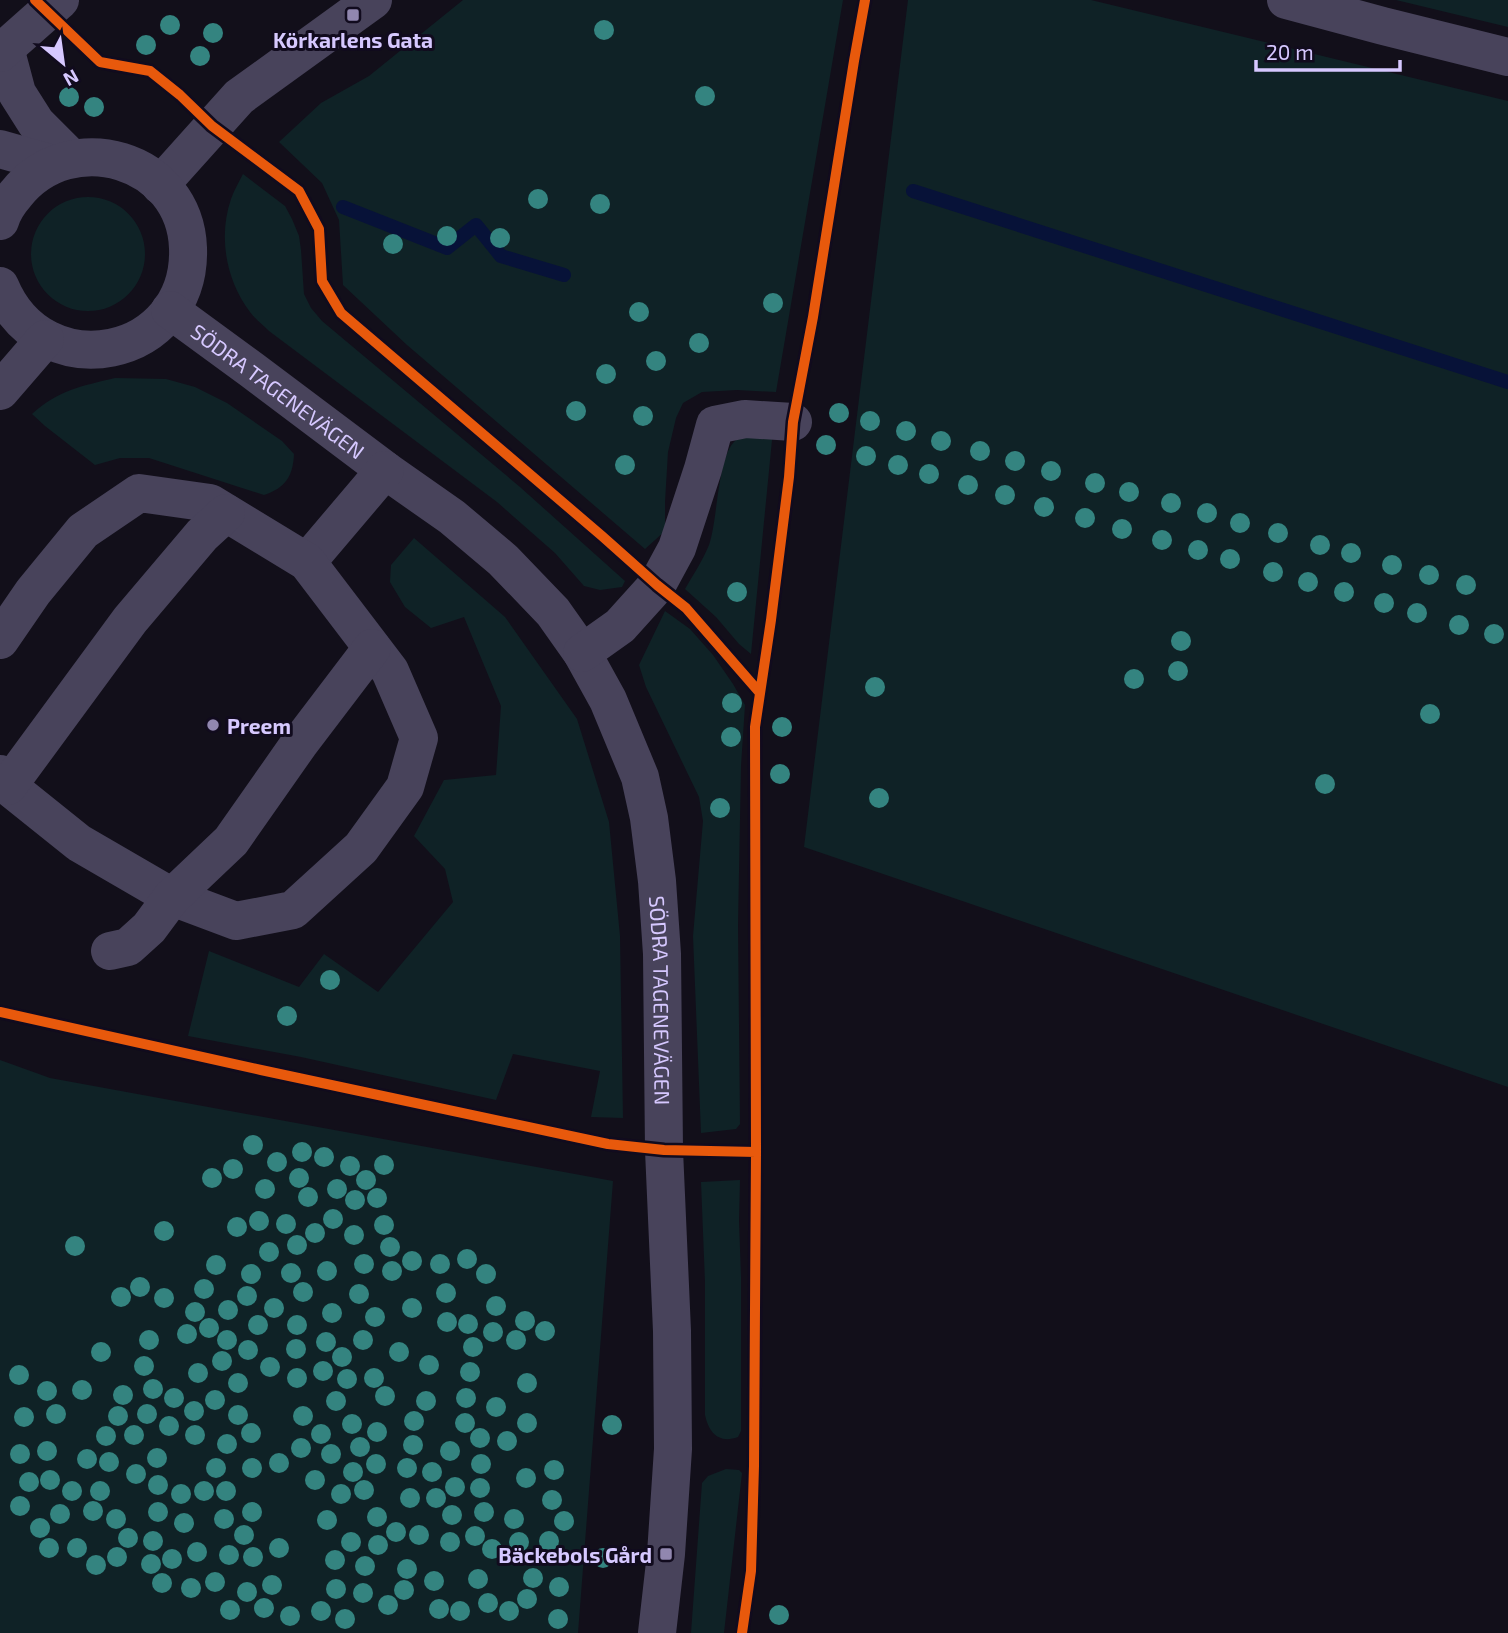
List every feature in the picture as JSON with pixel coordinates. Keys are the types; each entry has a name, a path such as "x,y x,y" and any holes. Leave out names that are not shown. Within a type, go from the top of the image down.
{"street":[{"path":"60,0 3,51 17,93 62,161"},
{"path":"160,185 239,97 373,0"},
{"path":"1286,0 1386,13 1508,57"},
{"path":"0,149 62,161"},
{"path":"0,221 10,201 36,173 62,161 90,156 110,158 128,163 145,173 172,198 186,229 188,246 185,280 170,310 159,324 145,334 113,348 96,351 78,349 61,346 45,338 30,329 18,317 0,286"},
{"name":"SÖDRA TAGENEVÄGEN","path":"170,310 452,517 503,559 553,612 582,653 608,700 640,776 649,818 660,917 664,1150 672,1331 673,1449 666,1554 657,1633"},
{"path":"0,391 45,338"},
{"path":"582,653 620,626 657,585 677,548 715,425 745,419 793,422"},
{"name":"SÖDRA TAGENEVÄGEN","path":"307,562 385,470"},
{"path":"0,640 33,592 83,531 139,493 210,503 307,562 390,671 419,737 404,788 361,848 293,910 236,921 172,897 79,843 4,780 130,620 202,536 226,513"},
{"path":"110,951 128,947 149,928 172,897 231,841 299,744 372,648"}],"green space":[{"path":"463,0 843,0 776,392 702,392 683,403 676,418 668,452 665,531 645,549 407,345 343,285 339,220 322,183 279,142 321,103 369,76"},
{"path":"908,0 1091,0 1508,101 1508,1087 804,847"},
{"path":"1396,0 1508,0 1508,27"},
{"path":"243,174 285,206 292,219 299,236 304,294 322,321 520,487 625,581 622,587 600,590 584,586 555,553 497,502 254,317 235,286 225,243 227,213"},
{"path":"88,197 110,201 129,213 141,232 145,254 141,276 129,295 110,307 88,311 66,307 47,295 35,276 31,254 35,232 47,213 66,201"},
{"path":"115,378 166,379 195,387 227,403 282,441 294,454 290,475 277,489 264,495 149,458 120,458 95,465 32,414 61,394"},
{"path":"773,430 751,654 685,589 709,545 721,473 730,448 739,438"},
{"path":"414,538 505,617 577,719 609,822 620,936 623,1118 591,1117 600,1071 513,1054 496,1100 301,1057 188,1036 209,951 299,987 324,954 378,992 453,902 445,869 414,836 444,780 496,775 501,706 464,617 431,628 405,607 390,582 391,565"},
{"path":"665,611 690,629 713,655 745,705 738,925 740,1124 736,1129 701,1133 693,936 703,821 699,797 646,687 639,665"},
{"path":"0,1060 50,1078 613,1181 578,1633 0,1633"},
{"path":"740,1180 741,1431 738,1437 725,1439 712,1432 705,1415 705,1282 701,1182"},
{"path":"726,1469 739,1470 742,1473 724,1633 691,1633 702,1483 708,1476"}],"waterway":[{"path":"913,191 1508,382"},
{"path":"343,207 447,248 476,225 501,256 564,275"}],"cycle path":[{"path":"35,0 100,62 150,71 212,126 299,191 319,229 322,281 341,313 686,608 760,693"},
{"path":"742,1633 751,1571 754,1466 755,727 789,477 793,422 865,0"},
{"path":"0,1012 608,1144 664,1150 756,1152"}],"place":[{"name":"Körkarlens Gata","path":"353,15"},
{"name":"Preem","path":"213,725"},
{"name":"Bäckebols Gård","path":"666,1554"}]}
